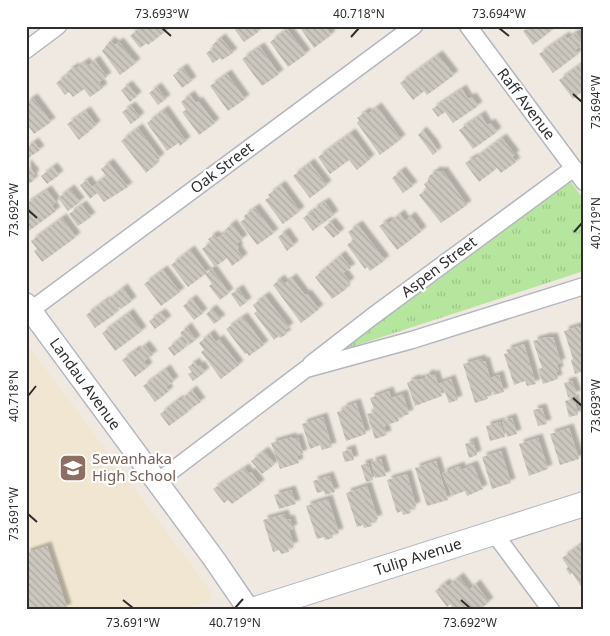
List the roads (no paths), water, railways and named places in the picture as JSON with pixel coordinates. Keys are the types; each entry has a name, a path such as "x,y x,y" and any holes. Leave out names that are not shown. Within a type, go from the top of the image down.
{"main road":[{"name":"Tulip Avenue","path":"259,609 584,504"}],"street":[{"path":"26,50 58,26"},
{"name":"Oak Street","path":"28,307 414,26"},
{"name":"Raff Avenue","path":"468,26 584,182"},
{"name":"Aspen Street","path":"157,482 373,316 574,168"},
{"name":"Aspen Street","path":"306,369 412,340 584,286"},
{"name":"Landau Avenue","path":"28,307 214,559 259,609"},
{"path":"494,533 551,610"}],"place":[{"name":"Sewanhaka High School","path":"73,468"}]}
